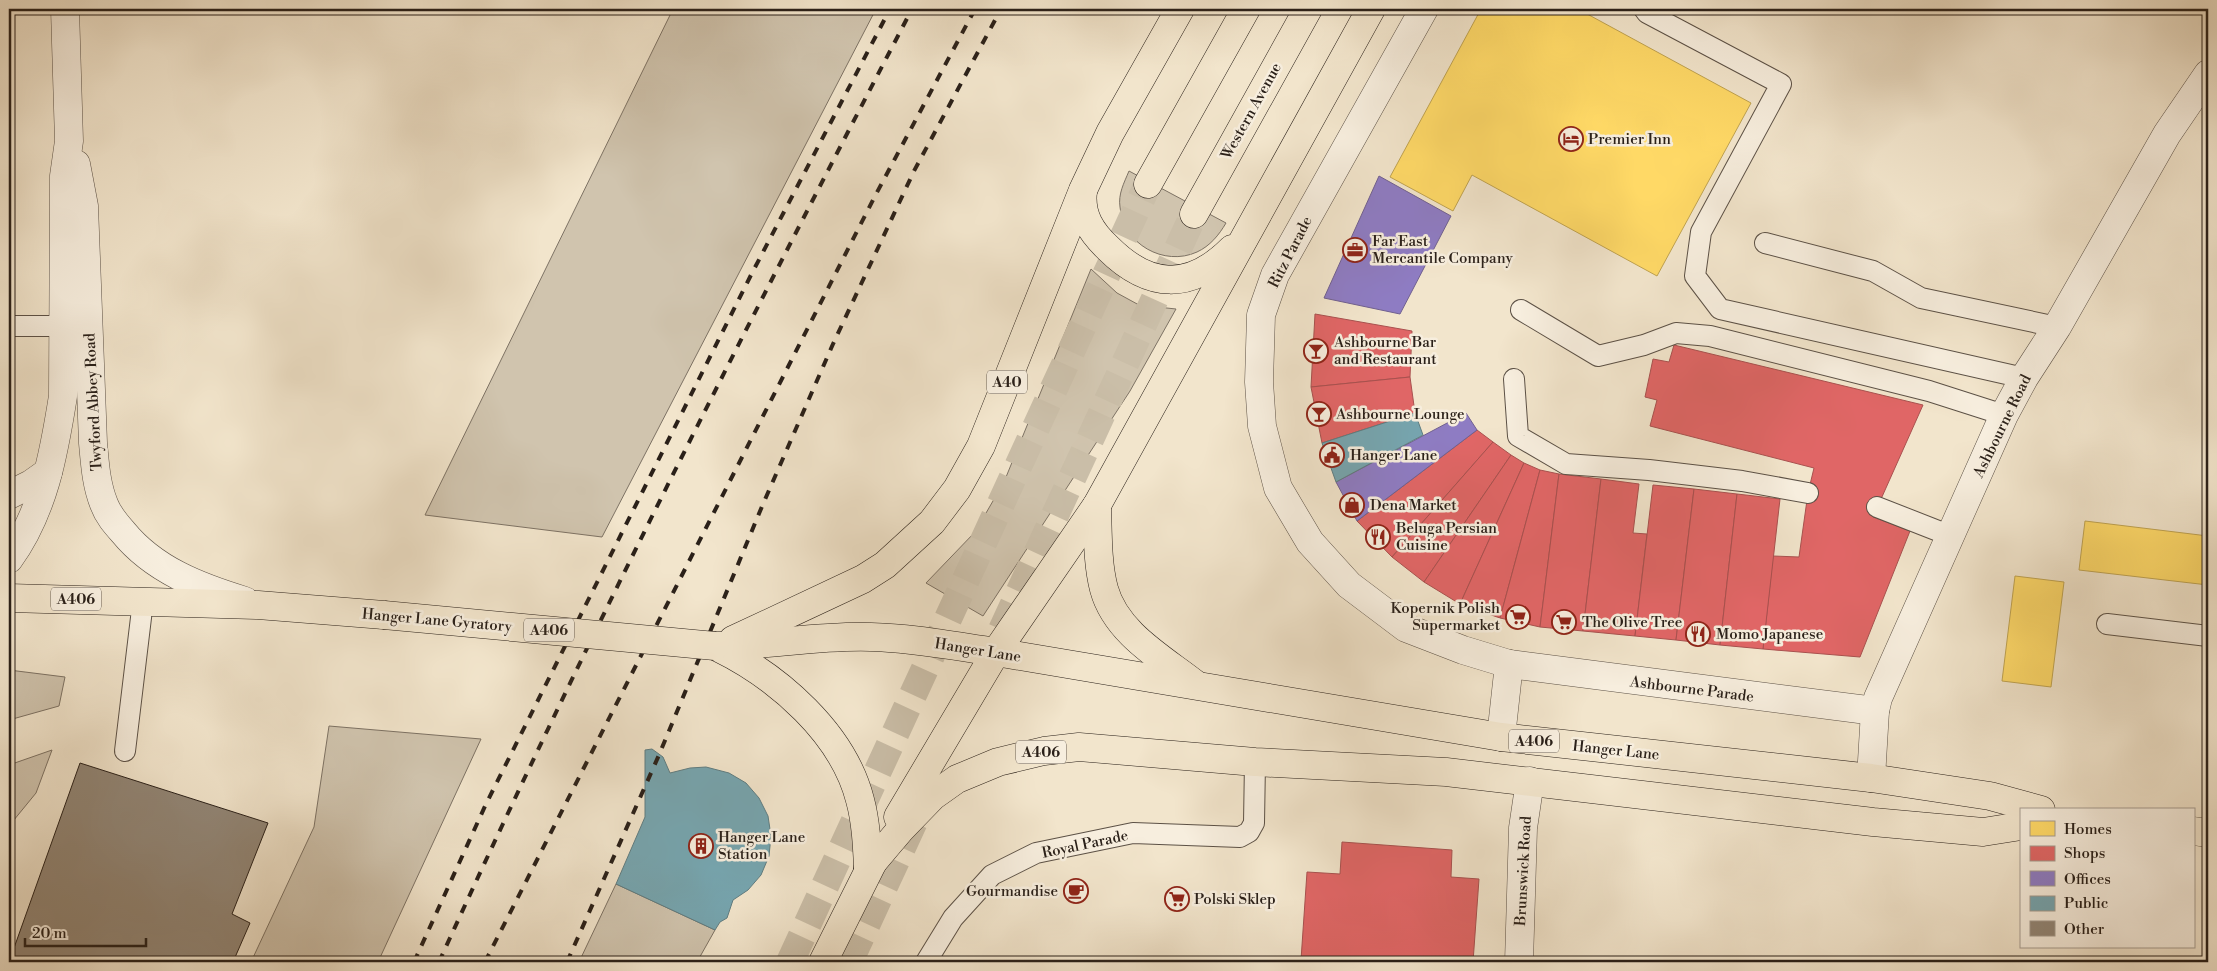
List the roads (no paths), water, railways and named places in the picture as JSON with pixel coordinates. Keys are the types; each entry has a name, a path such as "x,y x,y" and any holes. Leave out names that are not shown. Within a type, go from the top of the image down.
{"highway":[{"name":"A40","path":"715,646 746,634 863,579 904,550 932,522 957,490 981,446 1083,190 1110,133 1180,9"},
{"path":"1148,184 1246,9"},
{"name":"Western Avenue","path":"1194,214 1308,9"},
{"name":"A40","path":"868,868 996,652 1097,505 1371,9"},
{"name":"A40","path":"1083,190 1081,204 1087,222 1103,244 1119,260 1145,276 1158,280 1179,280 1204,271 1221,260 1244,237"},
{"name":"A406","path":"1097,505 1104,588 1113,610 1137,639 1199,687"},
{"name":"Hanger Lane Gyratory","path":"9,598 258,605 715,646 745,661 771,680 813,719 835,746 851,775 860,798 866,833 868,868 823,962"},
{"name":"Hanger Lane","path":"715,646 747,646 841,637 871,637 920,641 996,652 1500,737 1871,778 1990,796 2034,808"},
{"name":"A406","path":"868,868 933,796 957,779 998,762 1044,751 1079,747 1255,762 1446,772 1530,780 1882,823 1983,832 2020,826"},
{"path":"2194,831 2208,833"}],"street":[{"name":"Twyford Abbey Road","path":"9,558 22,542 34,515 48,472 63,396 64,176 69,141 65,9"},
{"name":"Ritz Parade","path":"1310,542 1278,488 1262,426 1259,382 1261,315 1275,275 1424,9"},
{"name":"Ashbourne Road","path":"1871,778 1875,711 1884,683 2004,415 2024,378 2057,328 2166,134 2208,74"},
{"name":"Twyford Abbey Road","path":"69,141 79,175 84,206 93,443 97,478 104,505 111,519 128,539 168,571 209,590 258,605"},
{"path":"9,495 31,484 48,472"},
{"name":"Ashbourne Parade","path":"1310,542 1349,585 1406,628 1463,650 1509,664 1875,711"},
{"path":"1500,737 1509,664"},
{"name":"Brunswick Road","path":"1519,962 1524,828 1530,780"}],"lane":[{"path":"1644,9 1647,14 1781,84 1701,232 1695,276 1720,309 2024,378"},
{"path":"1765,243 1873,271 1921,298 2057,328"},
{"path":"1521,310 1598,356 1644,346 1676,333 1710,336 1929,391 2004,415"},
{"path":"9,326 64,326"},
{"path":"1514,379 1518,436 1566,464 1705,477 1808,493"},
{"path":"1877,507 1951,536"},
{"path":"125,751 144,601"},
{"path":"2107,624 2208,636"},
{"name":"Royal Parade","path":"926,962 953,918 992,875 1036,853 1133,833 1240,837 1249,832 1254,824 1255,762"}],"tunnel":[{"path":"790,962 1148,184"},
{"path":"1002,630 1194,214"},
{"path":"849,962 916,817"}],"railway":[{"path":"414,962 486,804 751,275 890,9"},
{"path":"439,962 552,721 669,482 912,9"},
{"path":"485,962 875,196 975,9"},
{"path":"567,962 659,755 763,504 833,344 914,171 1001,9"}],"place":[{"name":"Premier Inn","path":"1571,139"},
{"name":"Far East Mercantile Company","path":"1355,250"},
{"name":"Ashbourne Bar and Restaurant","path":"1316,351"},
{"name":"Ashbourne Lounge","path":"1319,414"},
{"name":"Hanger Lane","path":"1332,455"},
{"name":"Dena Market","path":"1352,505"},
{"name":"Beluga Persian Cuisine","path":"1378,537"},
{"name":"Kopernik Polish Supermarket","path":"1518,617"},
{"name":"The Olive Tree","path":"1564,622"},
{"name":"Momo Japanese","path":"1698,634"},
{"name":"Hanger Lane Station","path":"701,846"},
{"name":"Gourmandise","path":"1076,891"},
{"name":"Polski Sklep","path":"1177,899"}]}
